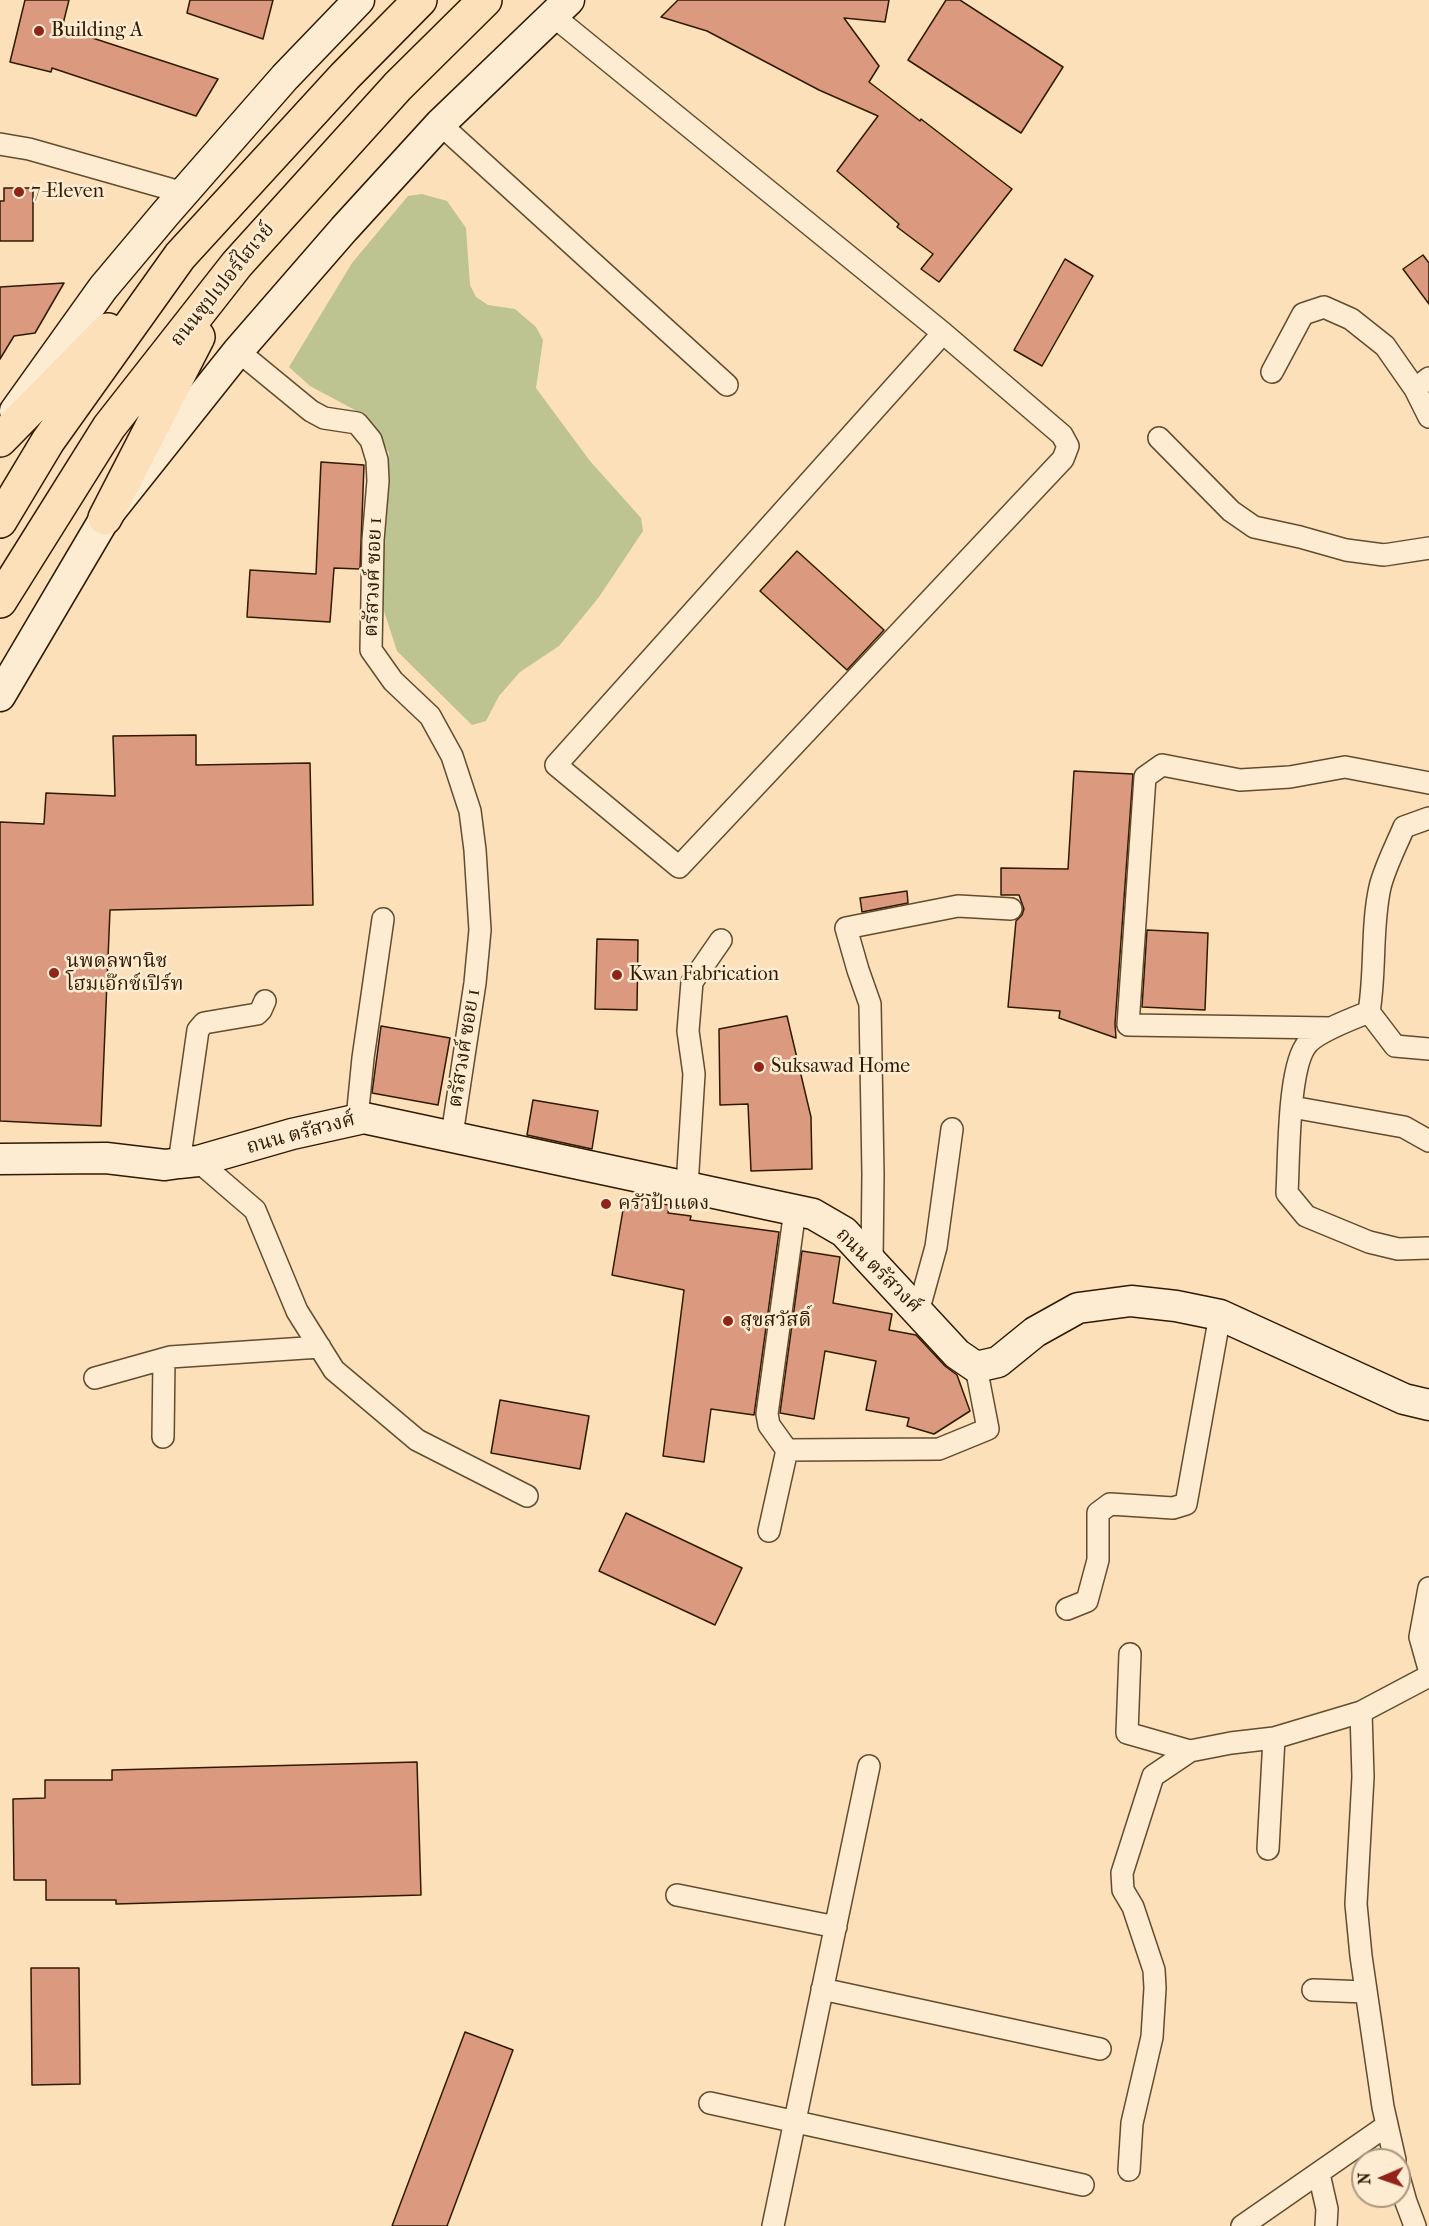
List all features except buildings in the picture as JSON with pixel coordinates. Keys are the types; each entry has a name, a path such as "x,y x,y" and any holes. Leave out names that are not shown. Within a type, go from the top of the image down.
{"highway":[{"path":"0,440 180,256 345,76 420,0"},
{"name":"ถนนซุปเปอร์ไฮเวย์","path":"0,601 109,427 237,264 398,86 485,0"},
{"path":"0,521 48,441 180,256"},
{"path":"105,518 237,264"}],"street":[{"path":"0,434 103,288 285,77 359,0"},
{"path":"0,696 105,518 238,351 335,239 440,124 560,7 944,333 1062,435 1068,446 1063,459 679,867 556,765 944,333"},
{"path":"440,124 727,385"},
{"path":"0,144 29,149 184,193"},
{"path":"1272,372 1303,314 1324,306 1351,319 1385,346 1422,383 1429,417"},
{"name":"ตรัสวงศ์ ซอย 1","path":"238,351 311,411 324,418 357,423 371,440 377,460 371,650 393,681 430,716 452,756 470,811 478,870 480,930 475,983 452,1135"},
{"path":"1159,438 1231,511 1254,527 1346,550 1384,555 1429,548"},
{"path":"1331,1028 1128,1025 1145,777 1162,765 1240,780 1290,777 1345,767 1429,783"},
{"path":"1429,818 1404,827 1380,885 1374,933 1373,985 1369,1012 1395,1046 1429,1049"},
{"path":"872,1263 870,1004 846,928 958,906 1011,909"},
{"path":"357,1119 363,1058 383,919"},
{"path":"687,1186 694,1074 688,1031 692,982 721,940"},
{"path":"265,1001 257,1014 204,1023 198,1030 189,1162 255,1210 297,1311 334,1370 417,1440 527,1496"},
{"path":"1369,1012 1331,1028 1305,1045 1296,1072 1287,1193 1306,1216 1370,1242 1398,1249 1429,1248"},
{"path":"1292,1107 1404,1127 1429,1141"},
{"name":"ถนน ตรัสวงศ์","path":"0,1159 105,1158 165,1165 189,1162 292,1134 364,1118 452,1135 813,1214 844,1232 957,1354 976,1367"},
{"path":"918,1312 936,1246 952,1129"},
{"path":"769,1531 787,1450 769,1425 767,1414 795,1210"},
{"path":"787,1450 939,1449 988,1429 976,1367 998,1362 1035,1332 1077,1308 1131,1301 1176,1306 1220,1315 1404,1399 1429,1405"},
{"path":"1068,1609 1087,1601 1098,1560 1098,1513 1110,1504 1173,1508 1186,1504 1220,1315"},
{"path":"95,1378 164,1359 320,1347"},
{"path":"163,1437 164,1359"},
{"path":"1429,1588 1420,1637 1429,1669"},
{"path":"1130,1654 1127,1733 1190,1751"},
{"path":"1129,2170 1132,2123 1152,2037 1155,1988 1154,1970 1133,1907 1123,1890 1122,1874 1153,1776 1190,1751 1274,1738 1361,1712 1429,1676"},
{"path":"1361,1712 1363,1776 1356,1904 1366,1992 1386,2126 1392,2148"},
{"path":"1268,1849 1274,1738"},
{"path":"772,2226 869,1766"},
{"path":"677,1895 836,1927"},
{"path":"822,1989 1100,2049"},
{"path":"1313,1990 1366,1992"},
{"path":"710,2103 1083,2185"},
{"path":"1242,2226 1386,2126"},
{"path":"1319,2174 1327,2209 1326,2226"},
{"path":"1408,2208 1415,2226"}],"green space":[{"path":"422,194 447,201 466,228 470,285 476,297 488,305 515,309 536,327 543,340 536,388 590,461 641,518 643,531 599,597 559,646 520,672 499,696 486,721 472,725 397,651 384,611 378,585 389,453 368,417 310,386 289,367 352,263 408,196"}],"place":[{"name":"Building A","path":"39,31"},
{"name":"7-Eleven","path":"19,192"},
{"name":"นพดลพานิช โฮมเอ๊กซ์เปิร์ท","path":"54,973"},
{"name":"Kwan Fabrication","path":"617,975"},
{"name":"Suksawad Home","path":"759,1067"},
{"name":"ครัวป้าแดง","path":"606,1204"},
{"name":"สุขสวัสดิ์","path":"728,1321"}]}
